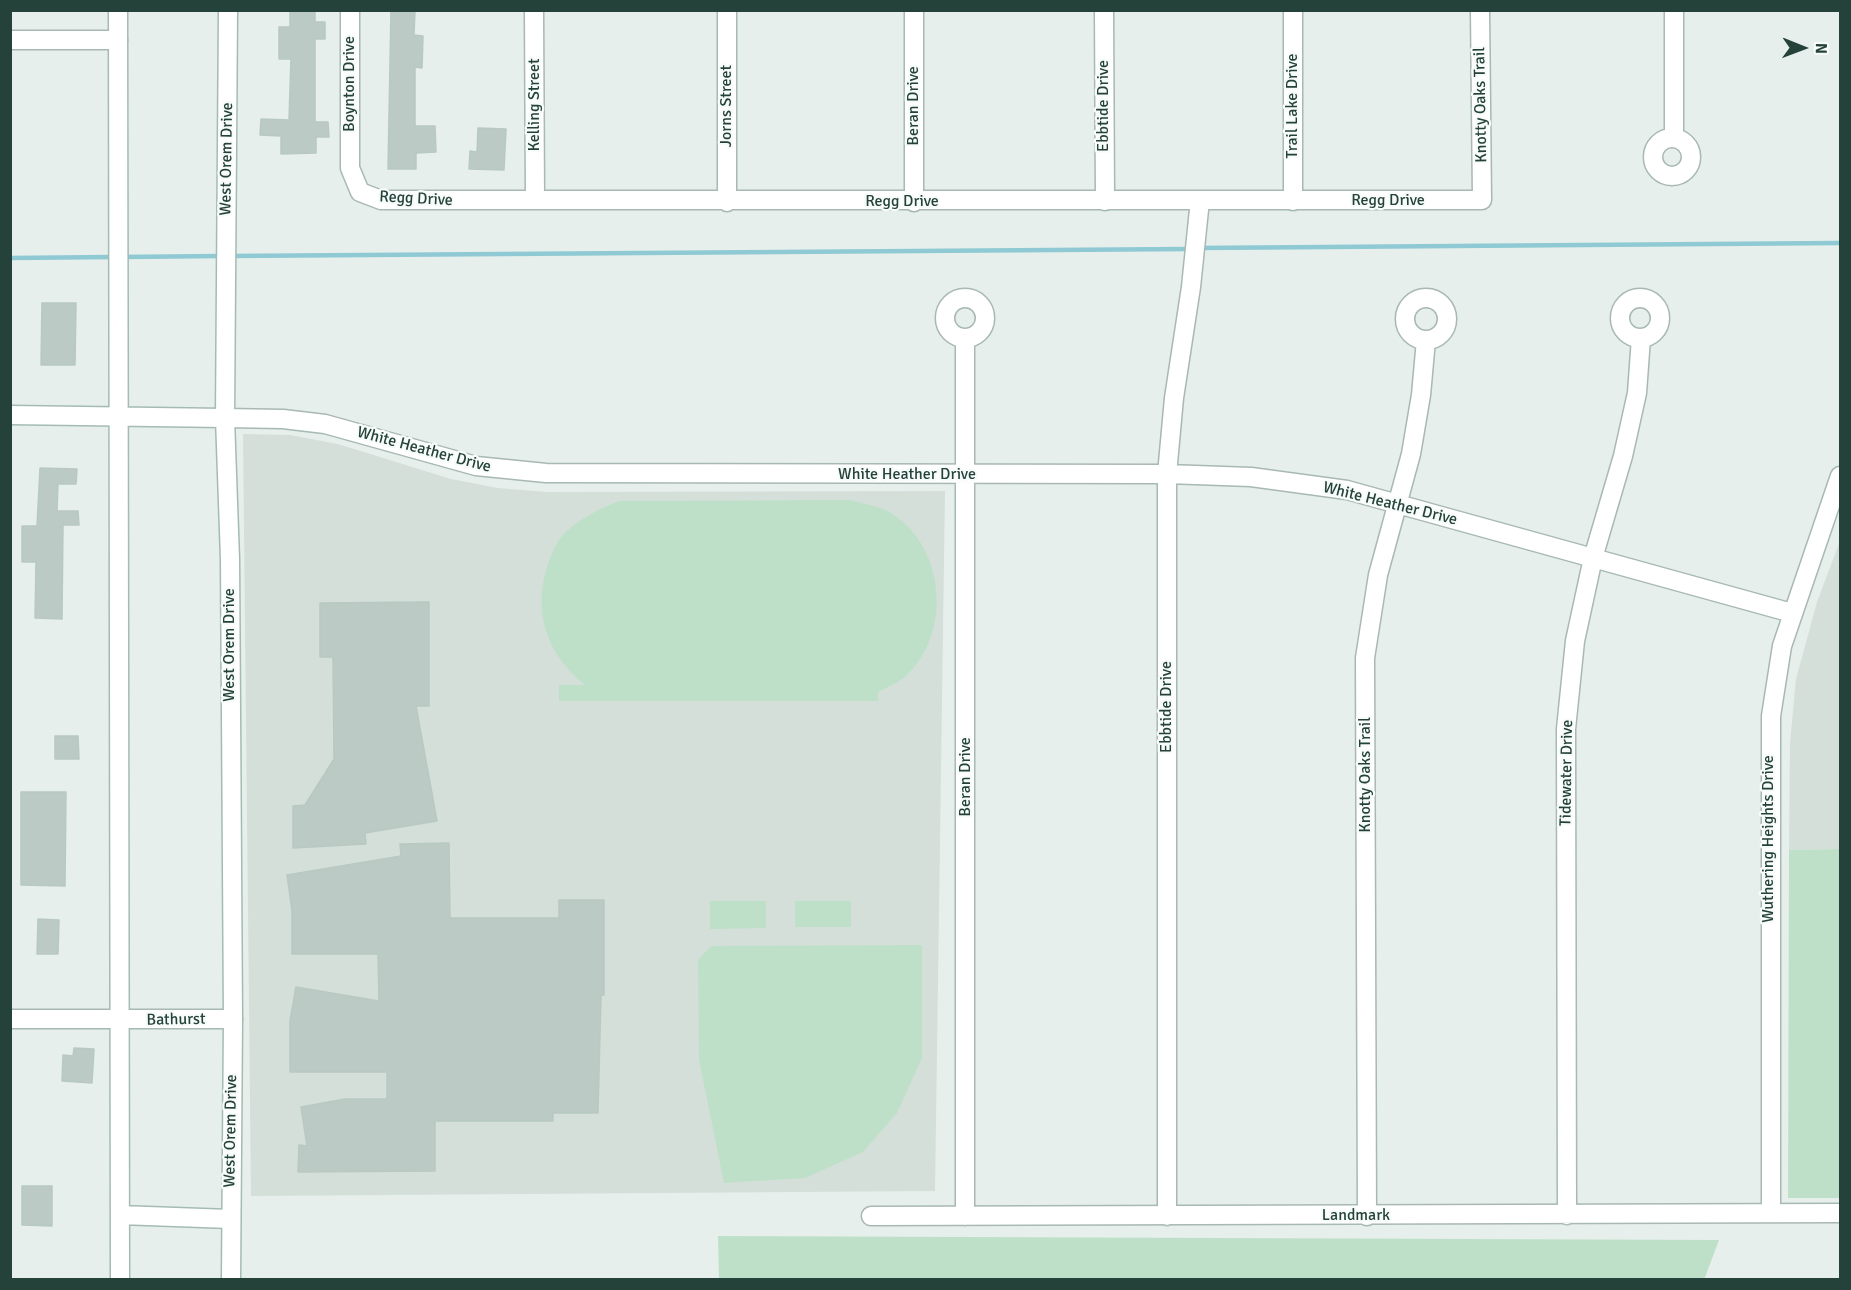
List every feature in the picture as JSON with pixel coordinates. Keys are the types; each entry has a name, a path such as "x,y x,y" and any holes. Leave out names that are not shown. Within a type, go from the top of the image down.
{"street":[{"path":"118,10 120,1280"},
{"name":"West Orem Drive","path":"228,10 225,418 230,559 233,1019 231,1280"},
{"name":"Boynton Drive","path":"350,10 350,157"},
{"name":"Kelling Street","path":"534,10 535,200"},
{"name":"Jorns Street","path":"727,10 727,202"},
{"name":"Beran Drive","path":"914,10 914,202"},
{"name":"Ebbtide Drive","path":"1104,10 1105,201"},
{"name":"Trail Lake Drive","path":"1293,10 1293,201"},
{"name":"Knotty Oaks Trail","path":"1480,10 1482,200"},
{"path":"1674,10 1674,138"},
{"path":"10,40 118,40"},
{"name":"Regg Drive","path":"350,157 350,168 360,192 381,200 727,202 1482,200"},
{"name":"Ebbtide Drive","path":"1167,1216 1167,474 1174,398 1199,231 1200,200"},
{"name":"Beran Drive","path":"965,338 965,1216"},
{"name":"Tidewater Drive","path":"1567,1215 1566,729 1575,641 1593,558 1623,456 1637,393 1641,338"},
{"name":"Knotty Oaks Trail","path":"1367,1216 1365,658 1377,575 1398,504 1421,395 1426,340"},
{"name":"White Heather Drive","path":"10,415 283,419 325,424 428,454 496,470 558,473 1167,474 1272,480 1347,489 1792,613"},
{"name":"Wuthering Heights Drive","path":"1771,1213 1769,744 1775,684 1792,613 1840,476"},
{"name":"Bathurst","path":"10,1019 233,1019"},
{"name":"Landmark","path":"871,1216 1840,1213"},
{"path":"120,1215 230,1219"}],"shaded area":[{"path":"243,434 290,435 338,444 451,479 498,488 547,492 945,491 935,1191 251,1196"},
{"path":"1840,541 1840,849 1789,850 1790,743 1796,679 1817,602"}],"green space":[{"path":"851,500 887,511 909,528 923,547 932,568 936,591 936,614 931,637 921,658 906,676 878,692 878,701 559,701 559,685 585,685 572,674 553,648 543,619 542,587 555,547 576,523 619,501"},
{"path":"1840,849 1840,1198 1788,1198 1789,850"},
{"path":"710,901 766,901 766,928 710,929"},
{"path":"795,901 851,901 851,927 795,927"},
{"path":"922,945 922,1058 897,1113 863,1152 805,1178 724,1183 699,1060 698,960 711,946"},
{"path":"718,1236 1719,1240 1704,1280 719,1280"}],"building":[{"path":"290,10 315,10 315,22 325,22 325,39 315,39 315,122 328,122 329,137 316,137 316,153 281,154 281,136 260,135 261,119 289,120 291,59 279,59 279,27 290,27"},
{"path":"391,10 415,10 414,35 423,36 422,68 415,67 415,126 435,126 436,152 416,153 416,169 388,169"},
{"path":"478,128 506,129 504,170 469,169 470,151 477,152"},
{"path":"42,303 76,303 75,365 41,365"},
{"path":"40,468 77,469 76,484 58,484 57,511 78,511 79,525 63,525 62,619 35,618 36,562 22,562 22,526 37,526"},
{"path":"429,602 429,706 416,706 437,821 365,833 366,844 293,848 293,806 305,805 334,759 333,657 320,657 320,603"},
{"path":"55,736 78,736 79,759 55,759"},
{"path":"21,792 66,792 65,886 21,885"},
{"path":"449,843 450,918 559,918 559,900 604,900 604,995 601,995 598,1113 553,1113 553,1121 435,1121 435,1171 298,1172 299,1145 307,1146 301,1107 345,1099 387,1099 387,1072 290,1072 290,1021 296,987 379,1001 378,954 292,954 292,911 287,875 401,856 400,844"},
{"path":"38,919 59,920 58,954 37,954"},
{"path":"74,1048 94,1049 92,1083 62,1081 63,1055 73,1056"},
{"path":"22,1186 52,1186 52,1226 22,1225"}],"waterway":[{"path":"1198,248 1840,243"},
{"path":"229,256 1190,249"},
{"path":"121,257 221,256"},
{"path":"10,258 113,257"}]}
